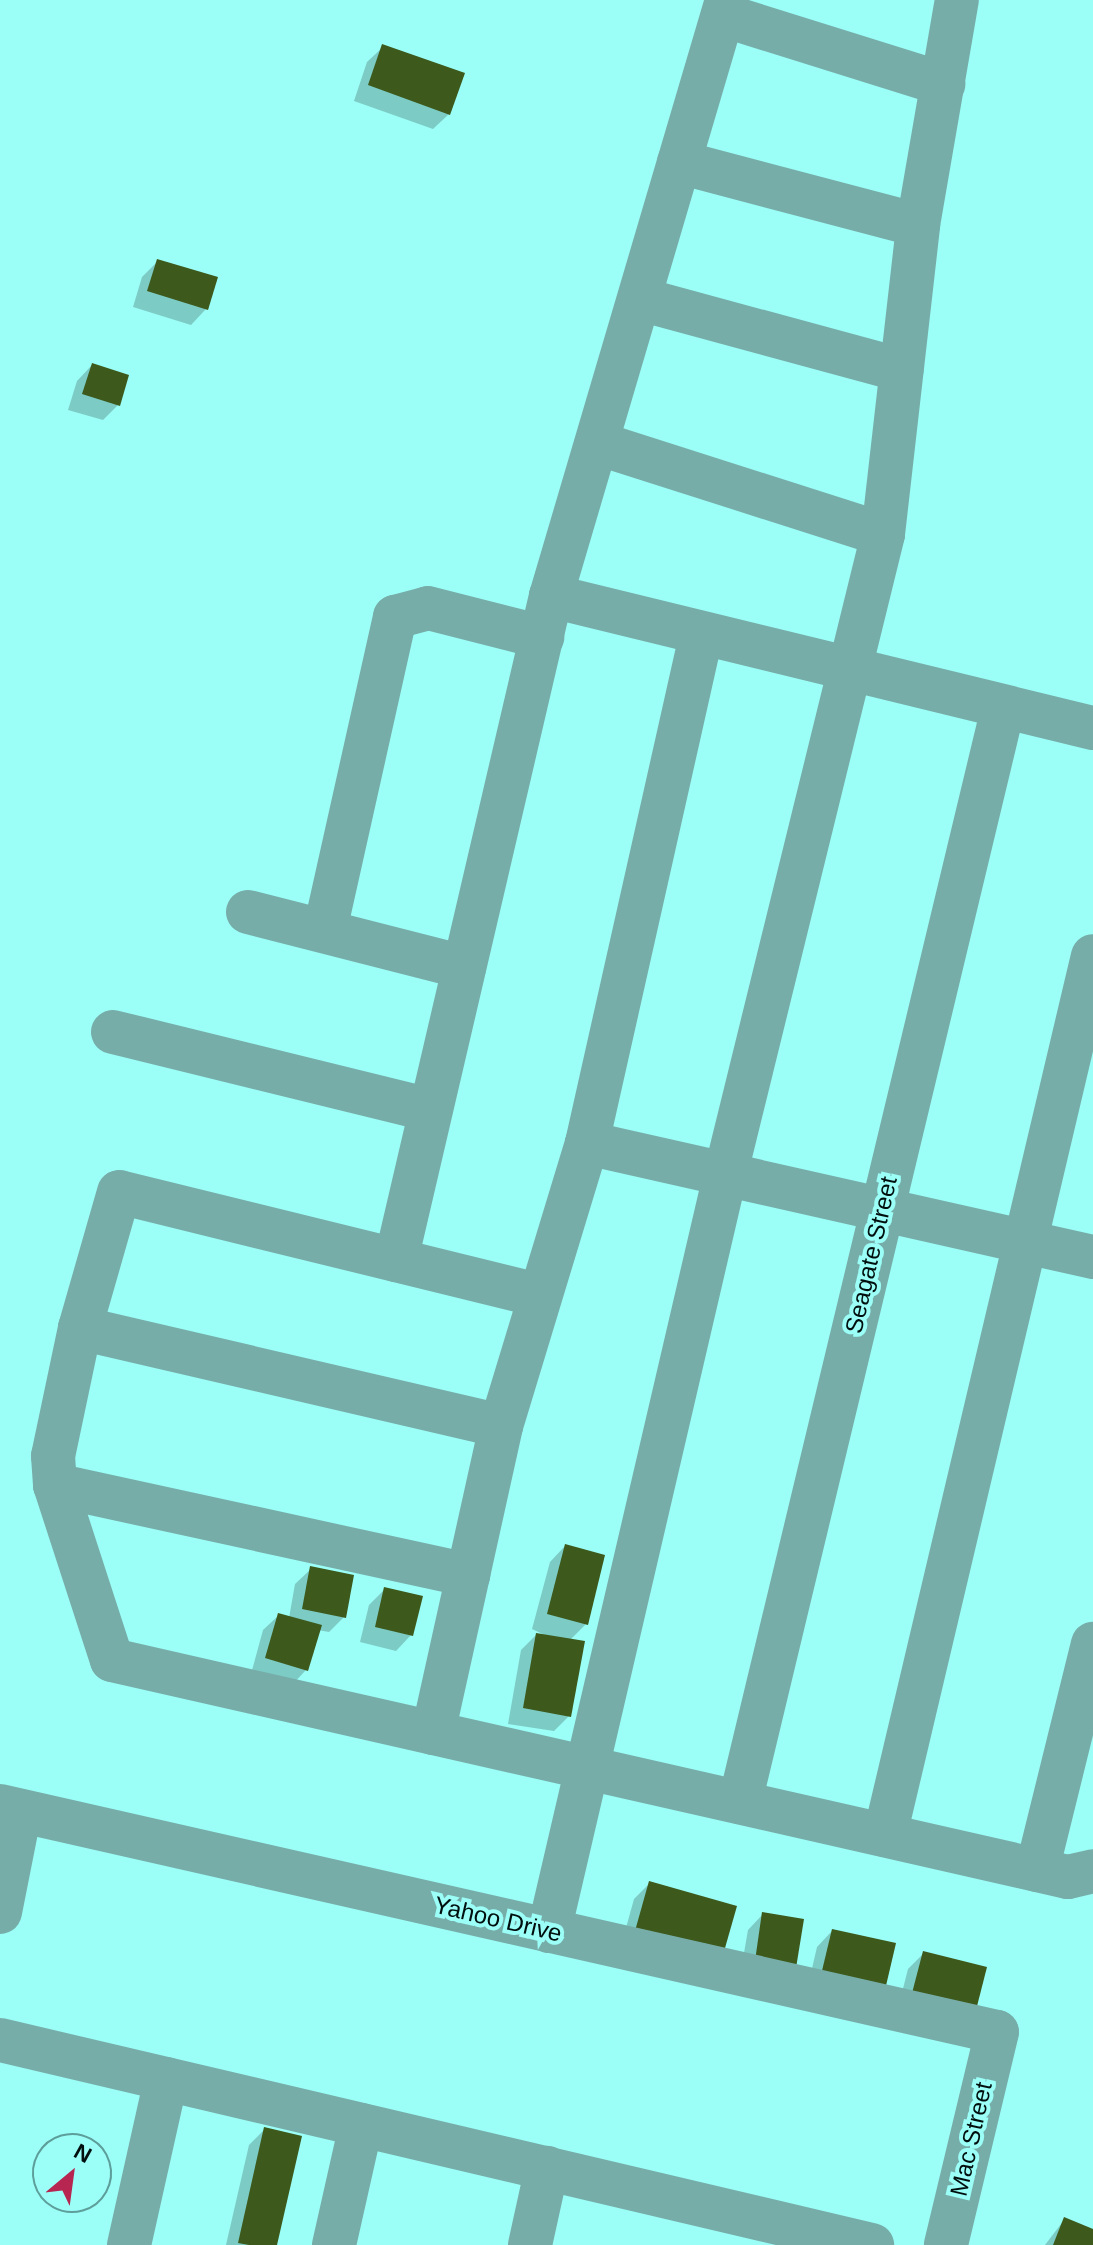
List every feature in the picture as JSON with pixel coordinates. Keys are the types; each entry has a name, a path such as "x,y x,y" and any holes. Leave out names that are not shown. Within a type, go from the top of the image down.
{"street":[{"path":"549,1931 725,1176 853,673 883,534 918,225 957,0"},
{"path":"396,1260 547,616 725,7 943,84"},
{"path":"679,162 918,225"},
{"path":"640,299 902,370"},
{"path":"597,443 883,534"},
{"path":"325,930 395,617 428,608 547,616 701,636 1093,728"},
{"path":"433,1733 501,1426 538,1295 587,1143 701,636"},
{"name":"Seagate Street","path":"740,1802 1003,708"},
{"path":"248,912 464,967"},
{"path":"885,1835 1093,956"},
{"path":"113,1032 431,1110"},
{"path":"587,1143 1093,1257"},
{"path":"538,1295 119,1192 80,1328 53,1456 55,1485 112,1660 1068,1877 1093,1871"},
{"path":"80,1328 501,1426"},
{"path":"55,1485 468,1575"},
{"path":"1037,1870 1093,1644"},
{"path":"0,1912 10,1808"},
{"name":"Yahoo Drive","path":"10,1808 997,2032"},
{"name":"Mac Street","path":"946,2245 997,2032"},
{"path":"0,2040 547,2168 736,2229 872,2245"},
{"path":"129,2245 166,2079"},
{"path":"334,2245 361,2125"},
{"path":"530,2245 547,2168"}],"building":[{"path":"382,44 465,73 450,115 368,85"},
{"path":"157,259 218,277 208,310 147,291"},
{"path":"92,363 129,375 120,406 82,394"},
{"path":"565,1544 605,1555 588,1625 547,1614"},
{"path":"310,1566 354,1575 346,1618 302,1609"},
{"path":"384,1587 423,1596 413,1636 375,1627"},
{"path":"278,1613 322,1625 308,1671 265,1658"},
{"path":"536,1633 585,1641 571,1717 523,1708"},
{"path":"649,1881 737,1906 723,1955 635,1931"},
{"path":"762,1912 804,1919 796,1968 755,1961"},
{"path":"832,1929 896,1943 885,1990 821,1975"},
{"path":"923,1951 987,1967 975,2014 911,1997"},
{"path":"264,2127 302,2136 277,2245 249,2245 238,2243"},
{"path":"1064,2217 1093,2229 1093,2245 1053,2245"}]}
